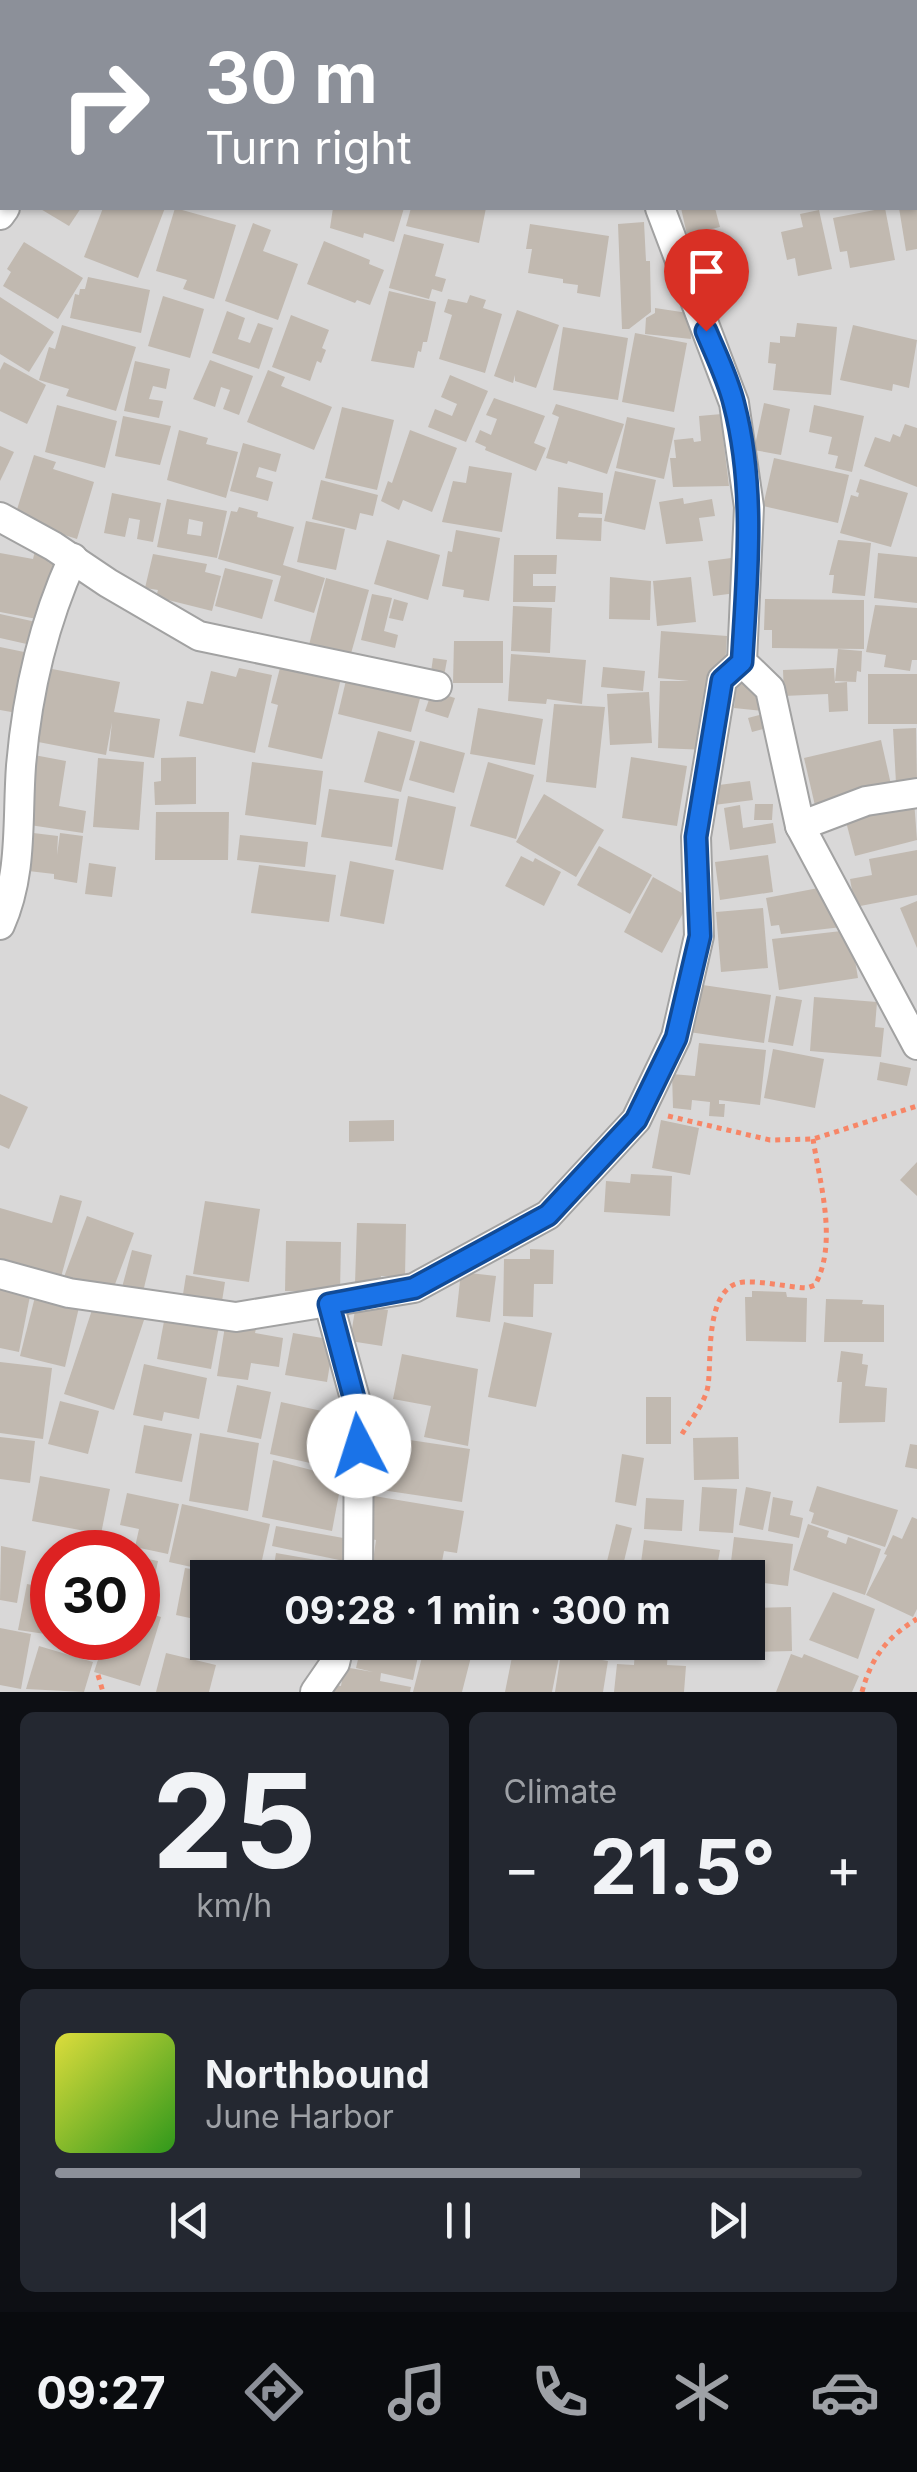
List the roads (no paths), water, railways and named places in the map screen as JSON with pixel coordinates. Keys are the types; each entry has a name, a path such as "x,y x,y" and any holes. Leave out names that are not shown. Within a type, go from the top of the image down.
{"street":[{"path":"0,1274 69,1293 236,1316 414,1288 548,1215 636,1120 676,1038 700,936 696,837 722,680 742,662 749,507 734,403 661,210"},
{"path":"0,518 199,636 437,686"},
{"path":"0,925 10,904 21,828 21,769 27,712 50,610 73,558"},
{"path":"742,662 770,688 800,826 917,1046"},
{"path":"800,826 866,801 917,792"},
{"path":"329,1304 358,1413 358,1560"},
{"path":"315,1692 336,1660"}]}
